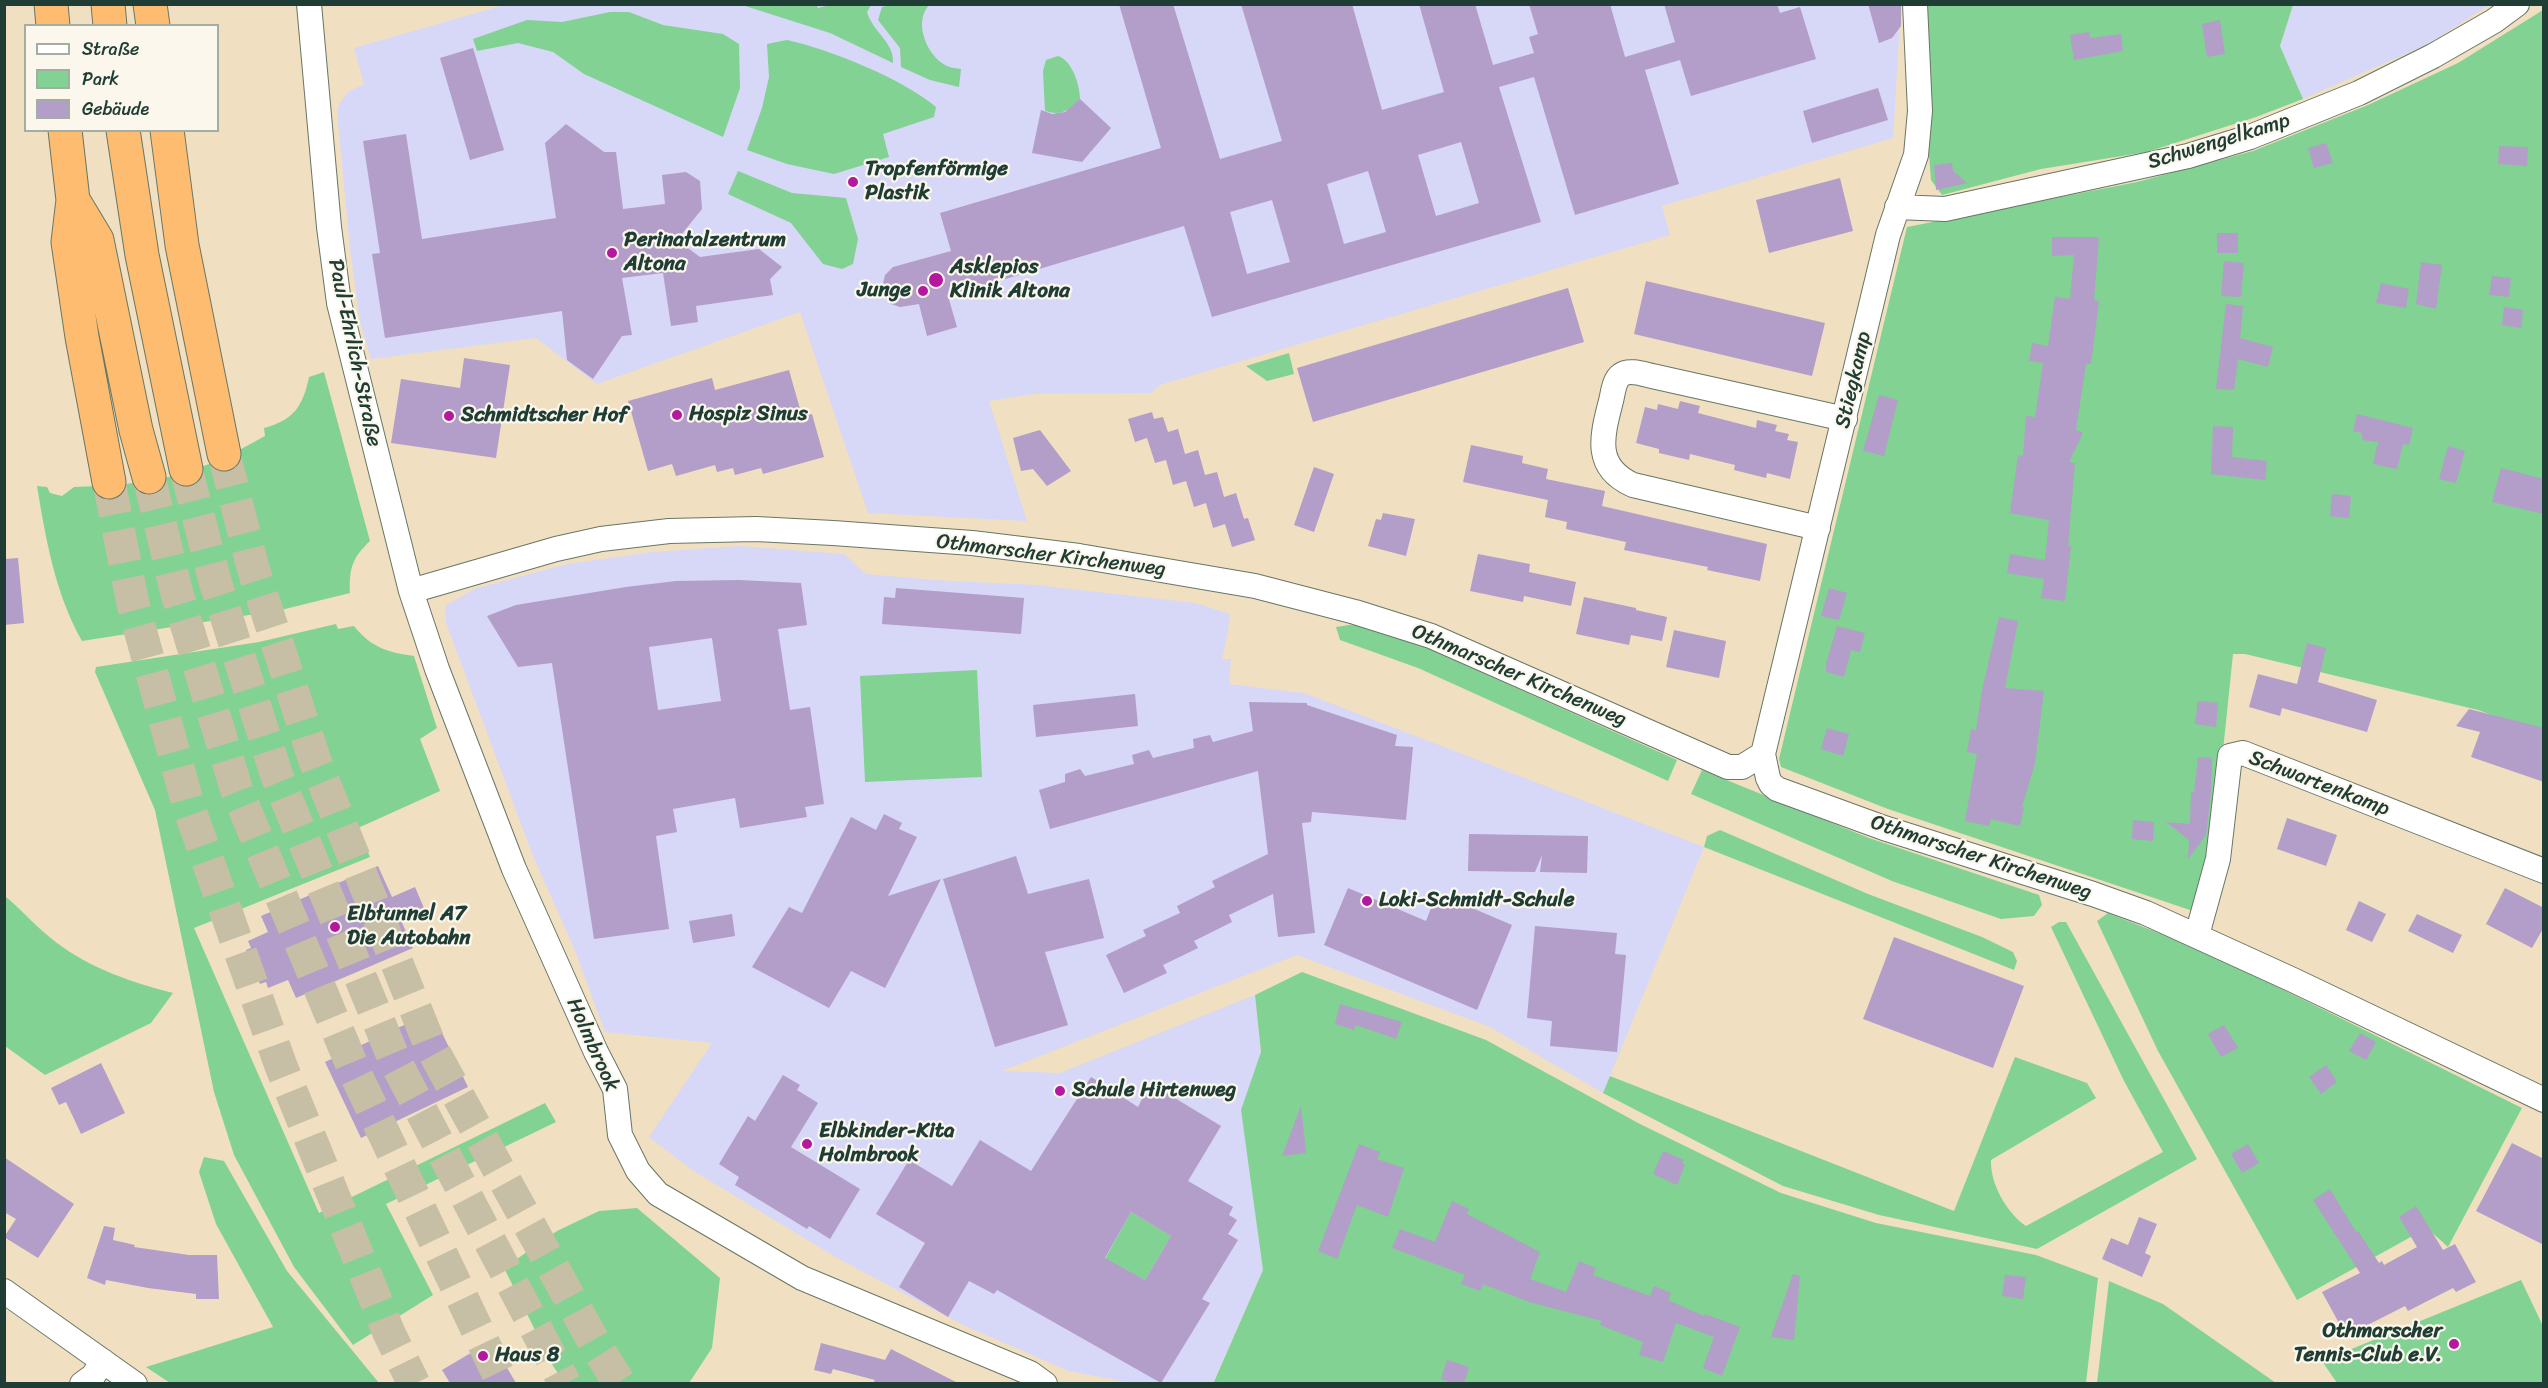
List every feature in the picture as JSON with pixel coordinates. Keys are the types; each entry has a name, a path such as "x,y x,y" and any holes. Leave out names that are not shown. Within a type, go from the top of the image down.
{"highway":[{"path":"51,4 53,24"},
{"path":"108,4 110,24"},
{"path":"150,4 153,24"},
{"path":"65,132 73,200 68,242 82,337 109,482"},
{"path":"123,132 142,255 186,469"},
{"path":"167,132 182,245 224,453"},
{"path":"73,200 97,240 136,429 149,477"}],"street":[{"name":"Paul-Ehrlich-Straße","path":"309,4 328,227 339,303 411,591"},
{"name":"Stiegkamp","path":"1763,754 1845,419 1875,285 1897,207 1916,154 1919,67 1915,4"},
{"name":"Schwengelkamp","path":"1897,207 1945,209 2188,156 2250,137 2359,93 2433,56 2494,21 2517,4"},
{"path":"1818,528 1633,485 1620,479 1612,470 1603,451 1602,436 1605,422 1616,382 1627,372 1845,419"},
{"name":"Othmarscher Kirchenweg","path":"411,591 556,549 601,539 669,531 756,530 972,543 1078,556 1255,586 1354,612 1431,636 1728,767 1742,767 1763,754 1768,778 1777,789 1884,828 2146,913 2544,1100"},
{"name":"Holmbrook","path":"411,591 437,669 514,869 596,1052 615,1089 620,1135 638,1171 658,1194 802,1278 1030,1373 1045,1383"},
{"name":"Schwartenkamp","path":"2197,935 2218,859 2230,756 2243,753 2544,870"},
{"path":"4,1291 135,1383"},
{"path":"82,1383 93,1376 103,1361"}],"shaded area":[{"name":"Asklepios Klinik Altona","path":"504,5 1901,5 1893,138 1662,206 1670,235 1160,385 1151,393 1035,394 989,401 1027,521 868,513 800,312 597,384 536,338 371,359 360,321 350,249 337,112 339,104 348,92 364,84 354,48"},
{"path":"2293,5 2489,5 2428,44 2303,99 2280,46"},
{"path":"740,546 844,554 866,574 1036,585 1195,603 1230,614 1222,659 1231,659 1229,684 1304,693 1704,847 1603,1093 1490,1027 1297,955 1002,1071 1060,1073 1255,995 1261,1052 1242,1110 1263,1270 1213,1383 1131,1383 1069,1371 965,1326 837,1258 692,1170 649,1137 712,1043 605,1032 574,948 533,856 446,623 445,606 474,589 567,564 652,552"}],"green space":[{"path":"816,4 818,8 830,5 871,5 867,12 873,25 887,43 893,56 893,63 830,33 742,5"},
{"path":"929,5 922,20 924,38 933,55 940,61 949,67 961,69 959,87 930,80 901,67 900,48 878,20 882,7"},
{"path":"1925,5 2293,5 2280,46 2303,99 2256,117 2147,152 2041,169 1942,195 1931,180 1927,130"},
{"path":"2543,10 2543,734 2478,710 2245,654 2233,654 2212,857 2196,912 1888,809 1781,767 1779,759 1907,227 2137,182 2253,151 2368,105 2458,63"},
{"path":"610,12 629,12 663,25 723,34 739,44 740,88 723,137 584,74 553,52 518,43 477,51 473,39 527,20 562,22"},
{"path":"787,40 823,50 865,66 905,86 936,107 934,117 883,134 889,157 834,174 787,164 747,150 762,108 769,77 767,44"},
{"path":"1058,56 1063,58 1071,68 1079,87 1080,99 1072,107 1056,113 1045,111 1043,71 1046,60"},
{"path":"738,171 792,193 846,198 858,239 853,264 842,269 823,264 791,223 728,194"},
{"path":"1289,353 1294,374 1267,381 1246,366"},
{"path":"324,372 370,541 353,564 350,593 281,610 82,641 58,585 37,486 47,487 50,493 62,496 74,487 120,485 174,476 221,460 265,436 264,428 290,416 304,396 309,377"},
{"path":"336,624 338,629 354,626 367,639 381,648 414,656 437,728 420,739 440,791 358,828 370,857 194,928 319,1213 545,1103 556,1122 386,1204 433,1295 353,1345 294,1267 234,1155 214,1092 155,810 95,672 96,667 259,642"},
{"path":"1355,624 1427,648 1677,760 1668,781 1418,668 1340,640 1336,627"},
{"path":"977,670 982,777 865,782 860,676"},
{"path":"1702,770 1869,838 2039,895 2042,905 2034,916 2001,919 1892,881 1691,794"},
{"path":"1720,830 1868,894 1982,937 2013,952 2017,961 2014,970 1704,847 1707,836"},
{"path":"5,896 50,938 83,960 127,979 173,993 151,1023 45,1075 5,1046"},
{"path":"2108,913 2207,952 2522,1108 2448,1247 2427,1228 2297,1300 2158,1051 2097,921"},
{"path":"2059,922 2066,922 2197,1159 2037,1249 1879,1215 1783,1186 1603,1093 1610,1076 1954,1211 2015,1057 2087,1083 2096,1098 1991,1160 1993,1179 2001,1197 2012,1214 2026,1226 2163,1152 2124,1081 2051,927"},
{"path":"1302,972 1486,1040 1640,1124 1781,1193 1876,1223 2036,1255 2098,1278 2086,1383 1213,1384 1263,1270 1241,1110 1261,1052 1255,995"},
{"path":"204,1157 224,1161 287,1271 379,1383 170,1383 146,1367 273,1327 216,1224 199,1172"},
{"path":"637,1208 720,1278 712,1348 689,1383 565,1383 553,1366 504,1268 557,1231 599,1211"},
{"path":"1131,1212 1171,1236 1145,1280 1105,1259"},
{"name":"Othmarscher Tennis-Club e.V.","path":"2521,1280 2543,1326 2543,1383 2337,1383 2322,1361"},
{"path":"2109,1281 2163,1304 2276,1383 2097,1383"}],"building":[{"path":"1119,4 1173,4 1220,159 1282,141 1241,4 1352,4 1382,110 1444,92 1419,4 1475,4 1493,65 1534,53 1529,37 1538,34 1529,4 1610,4 1625,57 1675,42 1664,4 1777,4 1780,13 1800,7 1816,59 1691,96 1680,60 1645,70 1679,184 1575,215 1534,77 1499,87 1541,222 1212,317 1184,226 948,296 957,327 927,336 919,304 900,307 891,304 886,299 883,284 885,275 893,267 951,251 940,213 1161,148","holes":["1461,142 1479,203 1436,216 1418,155","1368,171 1386,232 1344,244 1327,184","1272,200 1290,262 1247,274 1230,212"]},
{"path":"1868,4 1901,4 1901,26 1892,38 1879,43"},
{"path":"2220,20 2225,54 2207,57 2202,24"},
{"path":"2089,32 2090,38 2121,34 2123,51 2074,60 2070,35"},
{"path":"473,48 504,150 470,160 440,58"},
{"path":"1878,88 1888,120 1812,143 1803,111"},
{"path":"1080,99 1111,128 1082,162 1032,153 1041,110 1052,114 1065,112"},
{"path":"566,124 604,152 616,152 623,209 665,204 662,175 686,172 700,181 702,209 677,240 700,257 759,249 782,267 770,279 773,295 696,306 698,322 671,326 663,273 622,278 632,335 622,336 593,379 567,360 562,311 385,338 372,254 380,253 363,141 406,134 422,239 556,218 545,143"},
{"path":"2326,143 2333,163 2314,168 2308,148"},
{"path":"2499,146 2528,147 2527,166 2498,164"},
{"path":"1952,163 1953,171 1967,183 1936,190 1934,165"},
{"path":"1840,178 1853,231 1769,253 1756,200"},
{"path":"2217,233 2238,233 2238,253 2217,253"},
{"path":"2052,237 2099,237 2094,300 2099,301 2091,364 2086,364 2076,430 2083,433 2069,462 2075,463 2068,546 2071,546 2065,601 2041,598 2044,579 2007,573 2010,554 2045,560 2049,520 2010,513 2018,455 2023,456 2026,416 2035,417 2043,363 2029,361 2032,343 2048,346 2055,297 2070,299 2074,255 2052,256"},
{"path":"2224,261 2244,263 2241,297 2221,296"},
{"path":"2421,262 2442,265 2436,309 2416,304"},
{"path":"2492,276 2511,278 2509,297 2489,295"},
{"path":"1646,281 1825,323 1812,376 1634,334"},
{"path":"2381,283 2409,289 2406,308 2376,303"},
{"path":"1568,288 1584,342 1313,422 1297,368"},
{"path":"2226,304 2243,306 2240,338 2273,347 2268,367 2238,359 2234,390 2216,389"},
{"path":"2504,307 2523,310 2521,328 2502,325"},
{"name":"Schmidtscher Hof","path":"464,358 510,365 496,458 391,443 401,379 460,388"},
{"path":"789,370 802,416 812,414 824,457 763,474 761,468 735,475 733,468 717,472 715,465 676,476 672,464 648,471 628,401 712,378 715,390"},
{"path":"1879,395 1898,400 1884,456 1863,451"},
{"path":"1680,401 1700,406 1698,413 1756,428 1757,420 1777,425 1775,431 1789,434 1787,440 1798,442 1790,479 1767,473 1766,478 1734,470 1735,465 1690,454 1689,460 1659,453 1659,449 1636,443 1645,407 1657,410 1658,404 1678,409"},
{"path":"1152,412 1154,419 1163,417 1168,432 1178,429 1185,454 1198,450 1205,475 1217,472 1224,497 1236,493 1244,519 1248,518 1255,540 1232,547 1225,524 1213,528 1206,503 1194,507 1186,481 1173,485 1166,460 1155,463 1147,438 1135,442 1128,419"},
{"path":"2357,414 2413,428 2409,445 2403,444 2397,469 2373,464 2378,442 2362,440 2362,433 2353,431"},
{"path":"2213,426 2233,427 2232,457 2267,461 2265,480 2211,474"},
{"path":"1040,430 1071,471 1047,486 1033,469 1021,471 1013,438"},
{"path":"1471,445 1523,456 1522,463 1548,469 1546,479 1605,491 1602,506 1767,544 1760,581 1707,570 1708,567 1624,550 1626,542 1566,529 1567,522 1545,517 1548,500 1463,482"},
{"path":"2448,446 2465,451 2456,483 2439,479"},
{"path":"1314,467 1334,474 1314,532 1294,525"},
{"path":"2501,468 2544,479 2544,514 2492,502"},
{"path":"2332,494 2351,496 2349,518 2330,516"},
{"path":"1383,513 1415,519 1406,556 1368,546 1376,519 1381,520"},
{"path":"1478,554 1530,564 1529,572 1576,582 1571,606 1524,596 1523,602 1470,591"},
{"path":"18,558 24,623 4,625 4,559"},
{"path":"739,580 801,583 807,625 778,629 790,710 810,707 824,804 805,807 807,817 740,828 735,798 673,809 677,832 656,836 669,929 594,939 552,663 518,667 487,616 516,605 676,581","holes":["712,638 721,701 658,710 649,647"]},
{"path":"896,588 1024,598 1021,634 882,624 884,597 895,598"},
{"path":"1829,588 1847,593 1839,620 1821,616"},
{"path":"1584,597 1667,617 1662,641 1631,635 1629,645 1576,634"},
{"path":"1999,617 2018,621 2005,688 2044,691 2035,763 2022,807 2024,807 2020,826 1991,819 1989,826 1965,821 1977,754 1967,752 1971,729 1976,730 1982,690"},
{"path":"1837,626 1865,633 1860,652 1851,650 1844,677 1826,672 1826,664"},
{"path":"1674,630 1726,641 1719,678 1666,667"},
{"path":"2307,643 2326,648 2318,682 2377,700 2367,732 2282,708 2280,716 2249,707 2258,674 2297,684"},
{"path":"1135,694 1138,726 1036,737 1033,705"},
{"path":"2198,701 2218,703 2216,727 2195,724"},
{"path":"1249,702 1307,703 1307,705 1397,735 1395,746 1413,747 1406,820 1312,812 1311,822 1302,823 1315,933 1278,937 1273,894 1229,915 1232,922 1194,941 1198,948 1163,965 1167,973 1124,993 1106,955 1146,936 1143,930 1180,913 1177,906 1215,887 1212,881 1268,854 1258,771 1050,829 1039,790 1065,782 1065,774 1080,769 1085,776 1134,764 1132,755 1149,750 1153,758 1194,748 1193,739 1210,735 1213,742 1253,731"},
{"path":"2469,709 2544,728 2544,782 2471,757 2480,732 2456,726"},
{"path":"1827,728 1849,734 1843,756 1821,749"},
{"path":"2198,757 2212,758 2211,792 2206,835 2188,859 2189,840 2166,822 2190,824 2191,792 2194,792"},
{"path":"884,814 902,823 899,829 917,837 888,896 941,879 885,988 851,971 829,1008 752,967 789,907 802,913 851,817 876,830"},
{"path":"2287,818 2337,835 2326,866 2277,849"},
{"path":"2133,820 2154,822 2153,841 2132,839"},
{"path":"1469,834 1588,836 1587,873 1540,872 1542,855 1535,872 1468,871"},
{"name":"Schule Hirtenweg","path":"1016,856 1028,894 1089,879 1104,938 1045,952 1068,1025 995,1047 943,879"},
{"name":"Elbtunnel A7 Die Autobahn","path":"378,866 392,897 415,887 424,908 400,918 413,948 296,998 288,980 268,988 266,982 260,984 246,950 251,948 248,941 268,932 261,916"},
{"path":"1348,888 1426,921 1437,893 1512,925 1477,1010 1324,945"},
{"path":"2505,888 2544,908 2544,927 2532,948 2486,924"},
{"path":"2359,901 2386,914 2372,942 2346,930"},
{"path":"732,914 735,936 693,943 689,921"},
{"path":"2417,914 2462,935 2453,953 2408,931"},
{"path":"1535,926 1617,933 1615,954 1626,955 1617,1052 1550,1046 1552,1021 1527,1018"},
{"path":"1894,937 2024,986 1993,1068 1863,1019"},
{"path":"1340,1004 1402,1022 1396,1039 1356,1025 1354,1030 1335,1024"},
{"path":"432,1012 468,1087 361,1138 325,1062"},
{"path":"2224,1025 2238,1048 2221,1057 2208,1034"},
{"path":"2360,1033 2376,1042 2366,1060 2349,1051"},
{"path":"101,1063 125,1113 81,1134 66,1102 59,1105 51,1088"},
{"path":"2326,1065 2337,1082 2321,1094 2309,1077"},
{"path":"783,1075 800,1085 797,1090 818,1103 791,1147 860,1189 830,1239 809,1226 807,1229 735,1185 739,1177 719,1164 748,1116 755,1121"},
{"path":"1091,1077 1138,1107 1150,1083 1221,1126 1188,1181 1233,1207 1229,1215 1237,1220 1228,1234 1238,1240 1202,1299 1210,1303 1161,1383 997,1290 994,1294 969,1281 948,1317 899,1287 925,1243 876,1214 909,1160 952,1186 980,1140 1031,1171","holes":["1131,1212 1171,1236 1145,1280 1105,1258"]},
{"path":"1301,1106 1306,1153 1282,1156"},
{"path":"2512,1143 2544,1159 2544,1245 2476,1211"},
{"path":"1359,1144 1380,1152 1377,1159 1404,1168 1388,1217 1357,1205 1337,1259 1318,1251"},
{"path":"2248,1144 2259,1163 2242,1173 2231,1154"},
{"path":"1663,1151 1684,1160 1682,1164 1685,1165 1677,1185 1653,1174"},
{"path":"4,1157 74,1204 38,1258 4,1237 16,1219 4,1212"},
{"path":"2330,1189 2356,1232 2358,1231 2379,1263 2382,1261 2384,1265 2417,1247 2399,1217 2416,1206 2443,1250 2455,1244 2476,1282 2456,1292 2453,1288 2408,1311 2405,1306 2346,1336 2322,1292 2360,1273 2313,1200"},
{"path":"1452,1201 1469,1209 1467,1214 1540,1252 1530,1279 1566,1292 1579,1261 1596,1268 1593,1275 1650,1296 1654,1286 1671,1293 1668,1300 1704,1316 1705,1314 1740,1327 1722,1376 1703,1368 1714,1337 1676,1323 1663,1362 1639,1355 1643,1342 1600,1325 1602,1321 1529,1302 1483,1284 1480,1291 1461,1284 1465,1275 1392,1248 1400,1229 1435,1242"},
{"path":"2139,1217 2157,1224 2145,1253 2151,1256 2142,1277 2102,1259 2111,1238 2128,1245"},
{"path":"104,1226 115,1228 113,1240 135,1245 134,1247 189,1255 217,1255 219,1299 196,1299 196,1294 106,1280 105,1285 87,1278"},
{"path":"1793,1274 1800,1276 1794,1340 1771,1337"},
{"path":"2005,1275 2026,1277 2023,1299 2002,1296"},
{"name":"Haus 8","path":"491,1341 516,1383 450,1383 442,1370"},
{"path":"821,1343 885,1360 891,1349 958,1383 873,1383 875,1380 833,1369 831,1374 814,1370"},
{"path":"1447,1360 1469,1367 1464,1383 1441,1379"}],"tunnel":[{"path":"224,454 253,568 315,761 430,1045 595,1344 620,1384"},
{"path":"186,469 215,581 277,776 395,1061 565,1384"},
{"path":"149,477 176,590 237,791 357,1077 503,1384"},
{"path":"109,482 133,604 189,808 281,1066 389,1333 414,1384"}],"place":[{"name":"Tropfenförmige Plastik","path":"853,182"},
{"name":"Perinatalzentrum Altona","path":"612,253"},
{"name":"Asklepios Klinik Altona","path":"936,280"},
{"name":"Junge","path":"923,291"},
{"name":"Hospiz Sinus","path":"677,415"},
{"name":"Schmidtscher Hof","path":"449,416"},
{"name":"Loki-Schmidt-Schule","path":"1367,901"},
{"name":"Elbtunnel A7 Die Autobahn","path":"335,927"},
{"name":"Schule Hirtenweg","path":"1060,1091"},
{"name":"Elbkinder-Kita Holmbrook","path":"807,1144"},
{"name":"Othmarscher Tennis-Club e.V.","path":"2454,1344"},
{"name":"Haus 8","path":"483,1356"}]}
